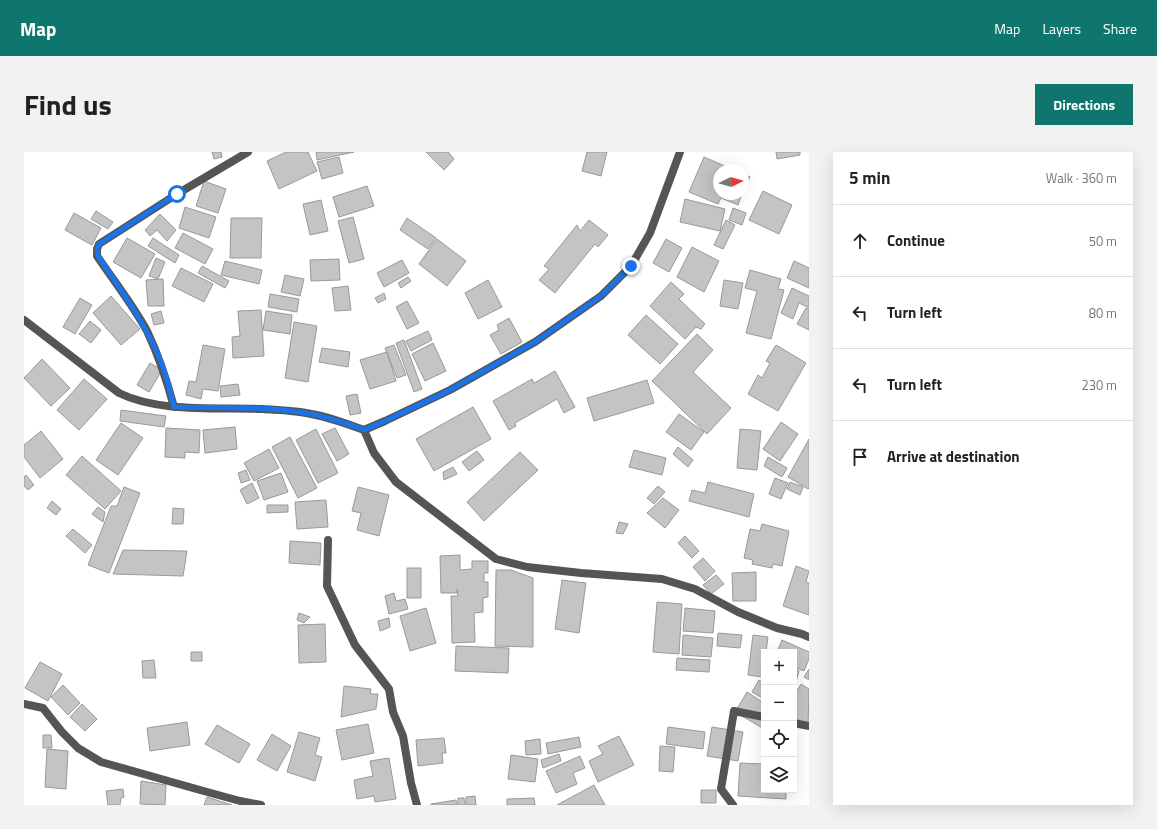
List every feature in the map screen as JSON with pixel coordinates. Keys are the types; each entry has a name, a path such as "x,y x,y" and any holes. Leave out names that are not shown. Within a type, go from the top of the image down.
{"street":[{"path":"174,407 168,383 159,358 146,330 98,256 97,249 99,244 170,198 248,152"},
{"path":"24,320 119,393 130,399 174,407 262,409 305,413 336,420 364,430 450,390 535,342 601,296 631,266 650,233 680,152"},
{"path":"364,430 374,453 396,482 496,559 527,567 662,579 695,589 738,612 776,628 809,637"},
{"path":"328,540 327,586 355,645 389,689 393,712 403,736 411,783 417,805"},
{"path":"24,704 43,708 62,732 78,748 101,762 227,798 261,805"},
{"path":"734,805 721,789 734,711 761,716"},
{"path":"797,724 809,726"}],"building":[{"path":"212,152 221,152 222,157 214,159"},
{"path":"286,152 308,152 317,171 279,189 267,161"},
{"path":"316,152 354,152 317,160"},
{"path":"426,152 448,152 454,159 444,170"},
{"path":"587,152 607,152 601,176 582,171"},
{"path":"776,152 800,152 800,155 777,159"},
{"path":"339,157 343,173 322,179 317,162"},
{"path":"704,157 720,164 713,164 713,200 720,200 718,204 689,192"},
{"path":"204,181 226,189 218,213 196,206"},
{"path":"367,186 374,206 339,217 333,197"},
{"path":"763,191 792,205 779,234 749,220"},
{"path":"685,199 725,209 720,231 680,222"},
{"path":"321,200 328,231 310,235 303,204"},
{"path":"726,200 740,200 738,205"},
{"path":"185,207 216,217 209,238 179,228"},
{"path":"733,208 746,213 742,225 729,220"},
{"path":"96,211 113,222 108,229 91,219"},
{"path":"74,213 101,228 92,245 65,230"},
{"path":"160,214 176,230 167,241 157,230 150,236 145,230"},
{"path":"353,217 364,259 349,263 338,221"},
{"path":"231,218 262,218 261,258 230,258"},
{"path":"407,218 436,238 428,249 400,230"},
{"path":"589,220 608,235 598,247 595,244 555,293 539,280 549,269 544,266 577,225 580,231"},
{"path":"726,220 735,225 723,249 714,245"},
{"path":"183,233 213,249 205,264 175,248"},
{"path":"127,238 155,254 141,278 113,262"},
{"path":"153,238 179,255 175,263 148,246"},
{"path":"437,239 466,261 447,286 419,264"},
{"path":"666,239 682,248 669,272 653,263"},
{"path":"692,247 719,261 704,292 677,277"},
{"path":"156,258 165,262 158,279 149,276"},
{"path":"339,259 340,280 311,281 310,260"},
{"path":"402,260 409,273 384,287 377,273"},
{"path":"225,261 262,270 259,284 221,275"},
{"path":"794,261 809,268 809,288 787,278"},
{"path":"202,266 229,281 225,288 198,273"},
{"path":"181,268 213,284 204,302 172,286"},
{"path":"750,270 781,279 778,289 784,290 771,339 746,333 757,291 745,288"},
{"path":"285,275 304,279 300,296 281,292"},
{"path":"408,277 411,281 401,288 398,283"},
{"path":"163,279 164,306 148,306 146,280"},
{"path":"488,280 502,307 478,319 465,293"},
{"path":"724,280 743,283 738,309 720,306"},
{"path":"671,282 684,294 679,299 705,324 701,329 696,327 685,339 650,306"},
{"path":"348,286 351,310 335,311 332,288"},
{"path":"792,288 809,296 809,308 799,303 793,319 781,313"},
{"path":"384,293 386,299 378,303 375,298"},
{"path":"270,294 299,299 297,312 268,307"},
{"path":"111,296 140,329 121,345 93,313"},
{"path":"80,298 92,305 75,334 63,327"},
{"path":"407,301 419,323 407,329 396,307"},
{"path":"806,308 809,310 809,330 797,324"},
{"path":"261,310 264,356 233,358 232,337 240,336 238,311"},
{"path":"161,311 164,323 154,325 151,314"},
{"path":"266,311 292,315 290,334 263,330"},
{"path":"646,315 678,344 660,364 628,335"},
{"path":"509,318 522,342 501,354 490,335 499,330 497,325"},
{"path":"90,321 101,330 91,343 79,334"},
{"path":"294,322 317,326 308,382 285,378"},
{"path":"428,331 432,340 411,351 406,341"},
{"path":"697,334 713,350 693,372 731,408 707,434 652,381"},
{"path":"404,340 422,389 414,392 396,343"},
{"path":"433,343 446,371 425,381 412,354"},
{"path":"203,345 225,349 218,391 203,389 201,399 186,395 189,381 196,382"},
{"path":"394,345 406,375 397,378 385,348"},
{"path":"776,345 806,363 778,411 748,394 758,375 762,378 770,363 766,361"},
{"path":"322,348 350,352 348,367 319,362"},
{"path":"387,352 396,381 370,389 360,360"},
{"path":"42,359 70,388 51,406 24,378"},
{"path":"150,363 162,370 149,392 137,385"},
{"path":"555,371 575,407 564,413 557,399 515,423 516,426 509,430 493,401 532,379 534,383"},
{"path":"84,379 107,399 79,430 57,410"},
{"path":"647,380 654,403 594,421 587,398"},
{"path":"238,384 240,395 221,397 220,386"},
{"path":"357,394 361,413 350,415 346,396"},
{"path":"473,407 491,439 434,471 416,439"},
{"path":"121,410 166,416 164,427 120,421"},
{"path":"679,414 704,432 691,450 666,432"},
{"path":"781,422 798,434 780,461 763,449"},
{"path":"121,423 143,438 118,475 96,460"},
{"path":"235,427 237,449 205,453 203,430"},
{"path":"166,428 200,430 199,453 185,452 185,458 165,457"},
{"path":"335,428 349,454 337,461 322,434"},
{"path":"316,429 338,473 318,483 296,440"},
{"path":"740,429 761,431 757,470 737,468"},
{"path":"41,431 63,459 40,478 24,457 24,445"},
{"path":"290,437 317,488 298,498 272,447"},
{"path":"809,439 809,488 808,489 788,477"},
{"path":"678,447 693,460 688,467 673,454"},
{"path":"269,449 279,468 254,481 244,463"},
{"path":"634,450 666,458 662,475 629,467"},
{"path":"477,451 484,460 469,471 462,462"},
{"path":"520,452 538,470 484,521 467,502"},
{"path":"82,456 121,491 105,509 66,475"},
{"path":"768,457 787,468 782,477 764,466"},
{"path":"453,467 457,474 444,480 443,472"},
{"path":"246,470 250,480 241,483 238,473"},
{"path":"281,473 288,492 264,500 257,481"},
{"path":"26,475 34,485 28,490 24,486 24,477"},
{"path":"775,478 788,483 781,499 769,494"},
{"path":"708,482 754,494 749,517 689,501 692,490 705,493"},
{"path":"790,482 803,487 800,495 787,489"},
{"path":"252,483 259,498 247,504 240,490"},
{"path":"658,486 665,492 654,504 647,498"},
{"path":"124,487 140,493 109,573 88,565 111,506 117,506"},
{"path":"358,487 389,495 379,536 357,530 361,513 352,511"},
{"path":"663,498 679,510 665,528 647,513"},
{"path":"326,500 328,527 297,529 295,502"},
{"path":"52,501 61,509 56,515 47,508"},
{"path":"267,505 288,505 288,512 267,513"},
{"path":"98,507 105,512 103,522 92,514"},
{"path":"173,508 184,509 183,524 172,524"},
{"path":"619,522 628,524 623,534 616,533"},
{"path":"762,524 789,531 782,566 773,564 772,568 752,564 753,560 744,558 750,529 760,531"},
{"path":"73,529 92,545 85,553 66,536"},
{"path":"685,536 699,551 692,558 678,543"},
{"path":"290,541 321,543 320,565 289,563"},
{"path":"123,550 187,551 183,576 113,574"},
{"path":"460,555 460,570 472,569 472,561 488,561 488,573 484,573 484,582 488,582 488,597 483,598 483,612 474,613 475,642 452,643 451,596 458,596 457,589 457,593 441,593 440,556"},
{"path":"703,558 715,571 705,581 693,567"},
{"path":"796,566 809,571 806,582 809,583 809,615 783,606"},
{"path":"407,568 421,568 421,598 407,598"},
{"path":"496,570 511,570 533,578 533,647 495,646"},
{"path":"756,572 756,601 733,601 732,573"},
{"path":"716,575 724,584 711,594 703,585"},
{"path":"562,580 586,583 579,633 555,629"},
{"path":"394,593 396,601 405,599 408,609 389,614 385,596"},
{"path":"657,602 682,604 679,654 653,652"},
{"path":"426,608 436,643 410,651 400,616"},
{"path":"685,608 715,611 713,633 683,631"},
{"path":"299,613 310,617 304,623 297,620"},
{"path":"389,618 390,627 380,631 378,621"},
{"path":"325,624 326,662 299,663 298,625"},
{"path":"718,633 742,635 740,648 717,646"},
{"path":"683,635 713,638 711,657 682,655"},
{"path":"753,635 768,637 766,649 761,649 761,677 748,675"},
{"path":"782,640 809,652 809,659 804,671 797,668 797,649 778,649"},
{"path":"456,646 509,648 508,673 455,671"},
{"path":"191,652 202,652 202,661 191,661"},
{"path":"677,658 710,660 709,672 676,670"},
{"path":"154,660 156,678 143,678 142,661"},
{"path":"40,662 62,674 48,701 25,688"},
{"path":"809,669 809,680 804,677"},
{"path":"759,680 761,681 761,697 752,692"},
{"path":"801,684 809,689 808,727 797,720 797,691"},
{"path":"63,685 80,703 68,715 51,697"},
{"path":"344,686 371,689 370,694 378,694 376,709 341,717"},
{"path":"747,692 761,701 761,727 735,712"},
{"path":"82,704 97,719 85,731 70,717"},
{"path":"187,722 190,745 150,751 147,728"},
{"path":"368,724 374,753 342,760 336,730"},
{"path":"217,725 250,744 239,763 205,744"},
{"path":"668,727 705,732 703,749 666,744"},
{"path":"712,727 743,732 738,761 707,756"},
{"path":"299,732 320,738 315,755 322,757 315,781 287,772"},
{"path":"272,734 291,746 277,771 257,760"},
{"path":"43,735 51,735 52,748 43,748"},
{"path":"619,736 634,765 598,782 589,761 603,754 598,746"},
{"path":"579,737 581,747 548,754 546,743"},
{"path":"444,738 446,753 442,753 443,763 418,766 416,740"},
{"path":"540,739 541,754 526,755 525,741"},
{"path":"660,746 675,747 673,772 659,771"},
{"path":"47,749 68,751 66,789 45,787"},
{"path":"559,754 561,761 543,768 541,760"},
{"path":"511,755 538,759 535,782 508,779"},
{"path":"580,756 585,768 573,773 577,784 556,793 546,771"},
{"path":"389,758 396,799 375,802 374,796 357,799 354,780 373,776 370,761"},
{"path":"740,763 761,764 761,793 786,793 786,799 738,796"},
{"path":"141,781 166,785 165,805 140,804"},
{"path":"594,785 605,805 557,805"},
{"path":"123,789 124,797 121,798 120,805 108,805 106,791"},
{"path":"701,790 716,790 716,803 701,803"},
{"path":"475,796 476,805 466,805 466,797"},
{"path":"207,797 232,805 204,805"},
{"path":"458,798 464,798 465,805 458,805"},
{"path":"534,798 535,805 507,805 507,799"},
{"path":"456,800 457,805 431,805 431,804"}],"route":[{"path":"177,194 99,244 97,249 98,256 146,330 159,358 168,383 174,407 262,409 305,413 336,420 364,430 450,390 535,342 601,296 631,266"}]}
